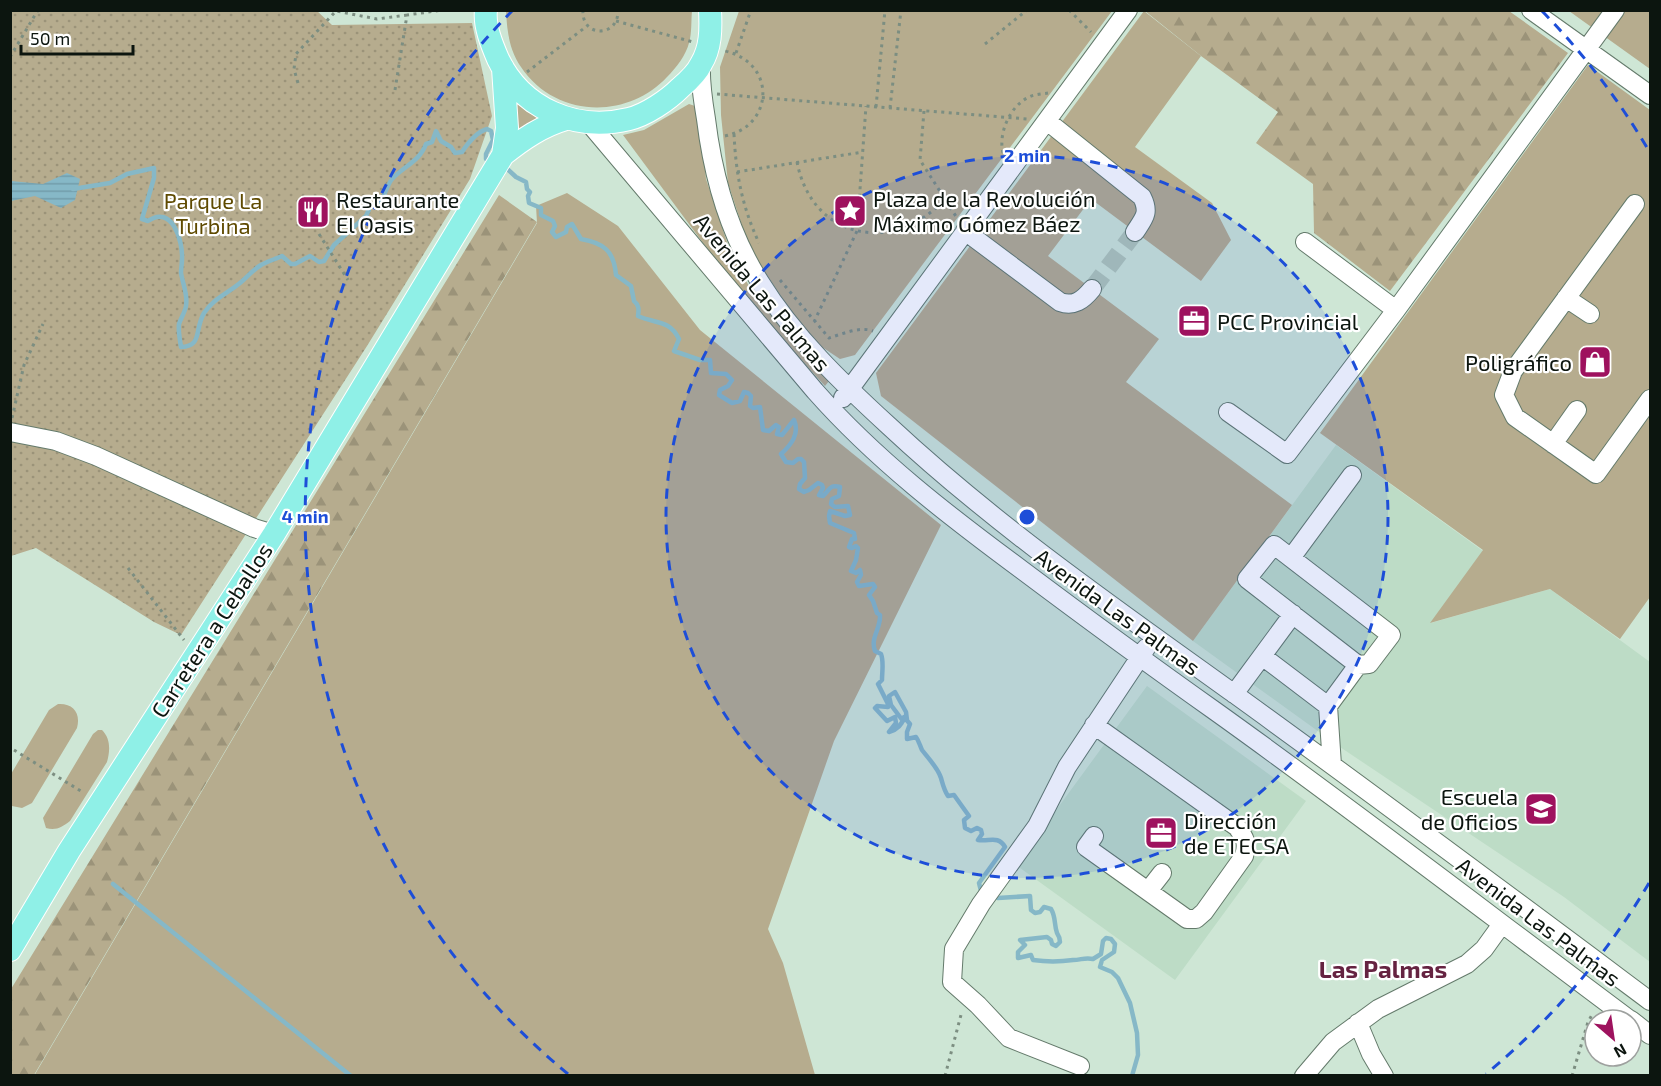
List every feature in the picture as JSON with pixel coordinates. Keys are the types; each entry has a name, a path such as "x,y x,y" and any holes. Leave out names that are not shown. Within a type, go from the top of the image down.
{"main road":[{"path":"485,12 495,52 508,76 522,93 543,108 566,119 590,123 631,119 667,100 701,64 711,21 722,10"},
{"name":"Carretera a Ceballos","path":"503,155 507,128 508,76"},
{"name":"Carretera a Ceballos","path":"10,951 100,803 274,534 503,155 526,137 549,124 566,119"}],"street":[{"path":"833,412 1128,10"},
{"path":"1532,10 1650,95"},
{"path":"1228,412 1287,454 1396,310 1615,10"},
{"name":"Avenida Las Palmas","path":"701,64 702,92 714,177 743,252 760,282 784,316 849,389 970,498 1154,637 1332,765 1650,1001"},
{"path":"1047,121 1142,197 1147,206 1145,216 1135,232"},
{"name":"Avenida Las Palmas","path":"590,123 833,412 891,466 954,519 1139,658 1371,826 1614,1008"},
{"path":"1635,204 1513,371 1504,395 1515,417 1596,474 1650,399"},
{"path":"965,231 1060,302 1077,303 1092,289"},
{"path":"1305,242 1396,310"},
{"path":"1566,298 1590,314"},
{"path":"1553,444 1577,410"},
{"path":"10,432 56,441 96,456 254,528 274,534"},
{"path":"1291,558 1352,475"},
{"path":"1274,545 1291,558 1391,635 1369,664 1358,665 1247,579 1274,545"},
{"path":"1234,694 1293,614"},
{"path":"1080,1066 1009,1038 952,982 954,949 981,904 1037,826 1067,767 1154,637"},
{"path":"1262,656 1328,706"},
{"path":"1332,765 1328,706 1358,665"},
{"path":"1094,725 1237,827 1245,839 1247,848 1244,856 1204,912 1196,919 1187,920 1086,847 1094,836"},
{"path":"1371,826 1386,805"},
{"path":"1148,891 1162,873"},
{"path":"1304,1076 1333,1042 1358,1023 1387,1005 1467,964 1484,949 1502,924"},
{"path":"1358,1023 1371,1054 1384,1076"}],"path":[{"path":"10,57 38,10"},
{"path":"95,10 111,10"},
{"path":"298,83 294,69 296,54 336,11 377,19 443,10"},
{"path":"583,10 587,26 597,31 609,29 616,21 618,10"},
{"path":"736,53 751,10"},
{"path":"876,107 885,10"},
{"path":"890,108 901,10"},
{"path":"985,44 1027,10"},
{"path":"1069,10 1104,44"},
{"path":"394,90 407,15"},
{"path":"508,76 587,26"},
{"path":"702,92 1047,121"},
{"path":"1009,172 1001,147 1001,134 1019,104 1031,96 1068,92"},
{"path":"805,341 857,231 866,106"},
{"path":"924,111 920,160 965,231"},
{"path":"734,134 736,172 745,210 762,250"},
{"path":"736,172 863,152"},
{"path":"797,162 811,198 826,215 845,227 866,234 892,232 921,220 945,200"},
{"path":"319,234 348,280"},
{"path":"778,277 829,338 868,329 887,337"},
{"path":"10,422 24,364 43,324"},
{"path":"129,568 184,640"},
{"path":"14,750 100,803"},
{"path":"945,1076 966,995"},
{"path":"1572,1076 1588,1022 1602,999"}],"shaded area":[{"path":"1336,445 1483,551 1431,623 1550,589 1650,662 1650,962 1564,897 1340,747 1193,641"},
{"name":"Dirección de ETECSA","path":"1147,686 1306,801 1175,980 1016,865"}],"green space":[{"name":"Parque La Turbina","path":"316,10 332,25 472,23 492,116 470,179 367,346 181,635 154,622 36,548 11,556 10,11"},
{"path":"506,11 692,11 691,35 688,48 674,70 651,91 632,101 612,106 592,107 572,104 553,96 535,84 521,67 511,47"},
{"name":"Plaza de la Revolución Máximo Gómez Báez","path":"739,11 1112,11 855,355 840,359 822,347 796,319 763,269 746,238 728,183 721,115 720,67"},
{"name":"PCC Provincial","path":"1144,11 1201,56 1135,147 1212,203 1231,240 1201,281 1091,199 1048,256 1159,339 1126,382 1292,505 1193,641 881,396 876,373"},
{"path":"1145,11 1509,11 1568,53 1390,291 1314,233 1313,184 1256,143 1278,112 1201,56"},
{"path":"1569,11 1650,11 1650,69"},
{"path":"1588,65 1650,110 1650,597 1620,639 1550,589 1430,623 1483,550 1320,433"},
{"path":"516,102 527,112 542,119 511,140"},
{"path":"689,104 695,106 699,111 706,179 731,254 749,286 829,381 825,386 743,297 623,135 644,130"},
{"path":"567,193 618,226 700,330 941,525 834,741 768,929 783,963 815,1075 34,1076 537,223 536,206"},
{"path":"499,195 537,222 34,1075 11,1075 11,989"},
{"path":"58,704 68,705 75,710 78,718 77,728 32,803 22,808 12,806 11,774 49,710"},
{"path":"102,730 108,741 107,762 70,821 59,828 46,828 43,818 93,734"}],"water":[{"path":"67,173 80,179 75,200 61,208 35,196 11,201 11,181 43,184"}],"waterway":[{"path":"73,189 110,183 127,174 154,168 154,178 142,219 148,221 156,217 164,217 170,221 178,235 182,252 181,273 186,297 179,324 181,347 188,346 195,340 201,319 212,304 261,265 282,256 291,264 310,256 319,262 324,261 334,245 366,216 371,205 379,205 392,179 416,159 426,144 432,142 436,131 441,141 451,147 455,153 462,152 479,133 487,129 491,131 493,140 486,154 486,159 490,163"},
{"path":"504,166 516,177 526,182 530,192 529,203 541,208 541,215 553,221 555,226 552,232 556,237 566,232 567,227 572,224 581,239 602,246 610,254 616,275 631,286 634,301 638,307 638,316 666,325 679,339 674,351 700,360 710,360 711,373 726,374 732,380 728,386 720,390 719,395 732,403 740,401 744,392 748,393 751,396 750,406 760,407 763,430 769,431 776,425 779,427 777,434 782,435 794,420 795,435 781,454 786,462 793,463 798,459 804,462 805,478 799,489 804,492 818,483 823,488 819,495 823,496 832,487 840,487 839,496 832,499 831,504 835,507 848,506 850,515 845,516 830,511 830,523 854,533 855,539 852,539 849,547 858,548 851,571 856,573 860,570 861,575 857,582 859,586 873,584 875,587 869,595 880,615 874,646 875,651 882,657 882,680 878,684 888,707 877,706 875,708 887,721 895,717 896,723 889,732 899,727 904,717 910,724 907,739 916,737 922,750 938,771 948,796 954,795 969,816 964,820 965,828 971,831 977,828 981,830 982,834 978,840 996,840 1005,847 979,883 981,891 984,892"},
{"path":"903,721 891,705 889,696 895,692 906,712 907,720"},
{"path":"113,884 351,1076"},
{"path":"992,895 998,898 1030,896 1031,910 1035,913 1040,912 1044,907 1053,912 1060,942 1056,946 1047,937 1020,940 1025,945 1018,952 1018,958 1031,955 1033,960 1043,961 1093,959 1101,954 1103,941 1106,938 1111,939 1115,944 1114,952 1102,960 1100,967 1112,972 1118,978 1130,1003 1137,1033 1138,1055 1132,1076"}],"tunnel":[{"path":"1092,289 1135,232"}],"place":[{"name":"Plaza de la Revolución Máximo Gómez Báez","path":"850,211"},
{"name":"Restaurante El Oasis","path":"313,212"},
{"name":"PCC Provincial","path":"1194,321"},
{"name":"Poligráfico","path":"1595,362"},
{"name":"Escuela de Oficios","path":"1541,809"},
{"name":"Dirección de ETECSA","path":"1161,833"}],"district":[{"name":"Las Palmas","path":"1383,968"}]}
